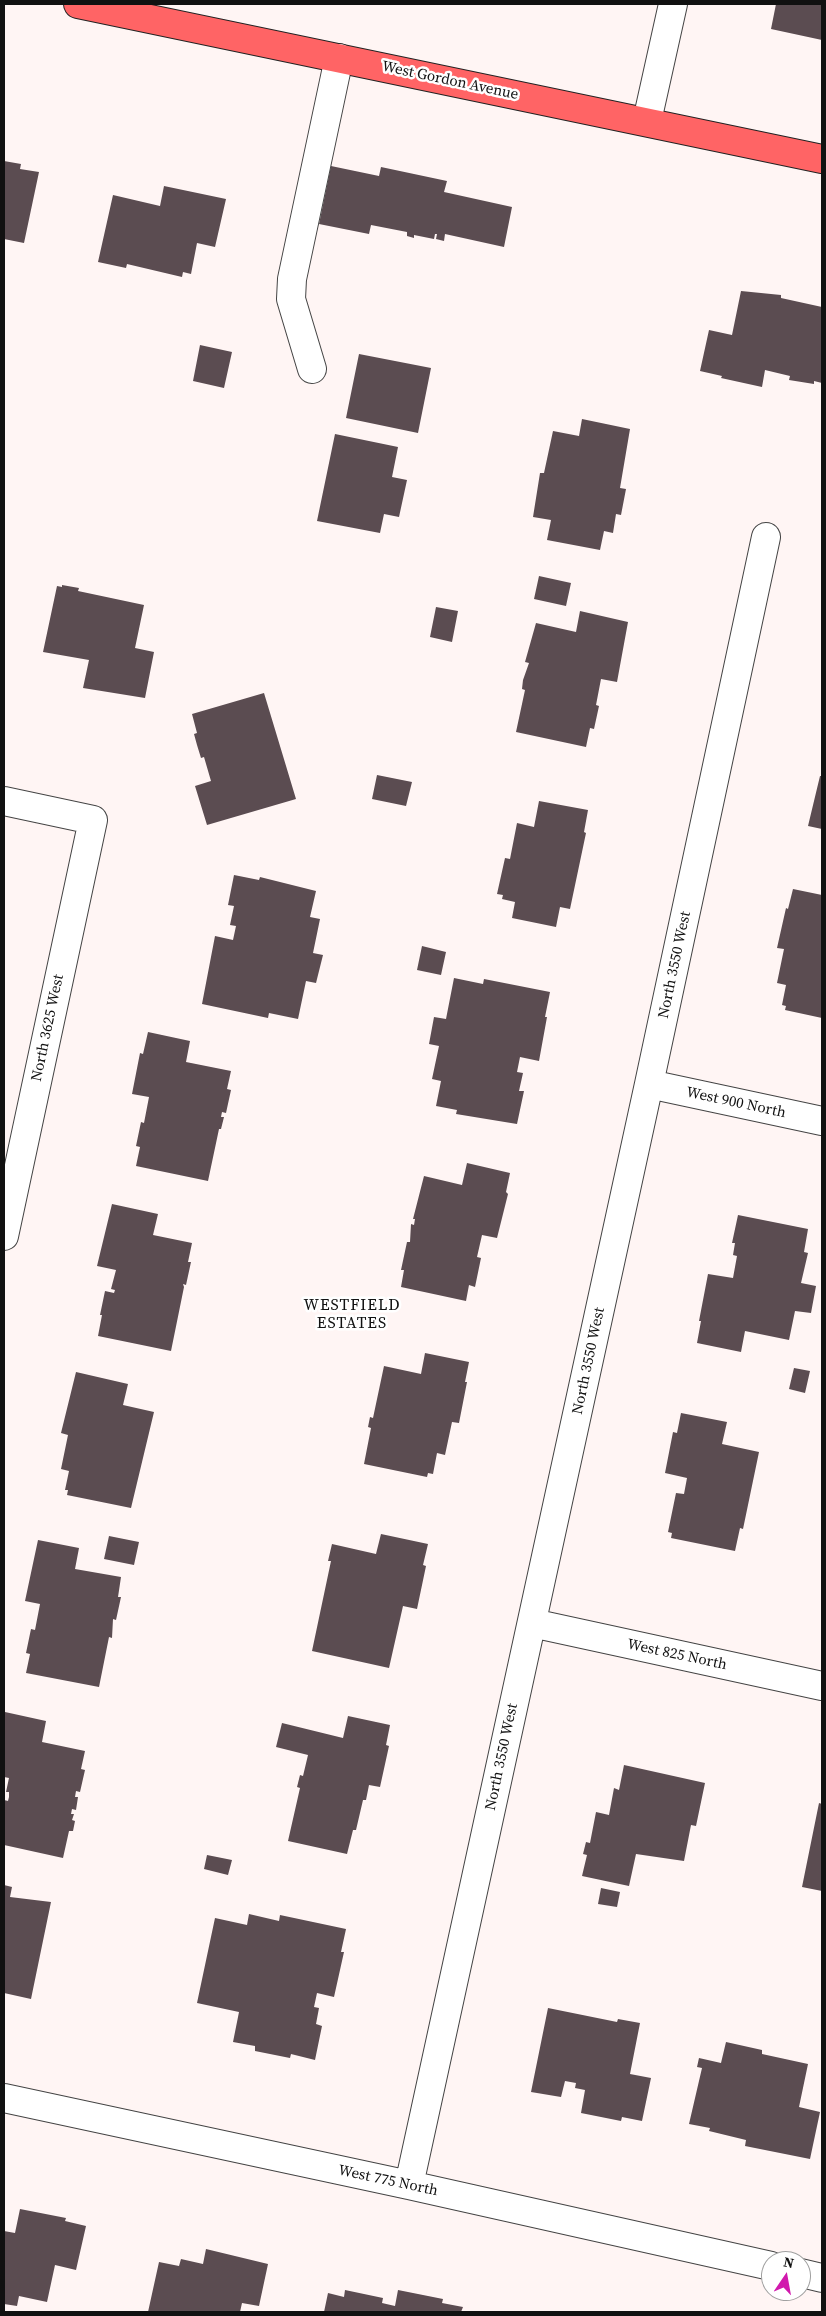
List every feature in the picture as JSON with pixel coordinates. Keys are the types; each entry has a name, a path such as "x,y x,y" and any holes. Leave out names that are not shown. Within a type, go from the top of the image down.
{"main road":[{"name":"West Gordon Avenue","path":"78,4 647,121 822,159"}],"street":[{"path":"647,121 673,4"},
{"path":"312,369 291,299 292,279 339,58"},
{"name":"North 3550 West","path":"409,2185 766,537"},
{"name":"North 3625 West","path":"4,801 93,820 4,1236"},
{"name":"West 900 North","path":"649,1084 822,1121"},
{"name":"West 825 North","path":"532,1624 822,1686"},
{"name":"West 775 North","path":"4,2098 409,2185 761,2264"}],"building":[{"path":"776,4 822,4 822,40 771,29"},
{"path":"4,161 21,164 20,169 39,172 24,243 4,239"},
{"path":"331,166 379,176 381,167 447,181 444,192 512,207 504,247 445,234 444,241 436,239 437,234 435,234 434,239 414,235 414,238 407,236 407,232 371,225 369,234 319,224"},
{"path":"164,186 226,199 215,247 197,243 191,274 183,272 182,277 127,264 126,268 98,262 113,195 160,206"},
{"path":"741,291 781,295 781,298 822,307 822,383 814,381 814,384 789,380 790,376 765,370 762,387 721,378 722,376 700,371 709,330 732,335"},
{"path":"200,345 232,352 224,388 193,381"},
{"path":"359,354 431,368 418,433 346,418"},
{"path":"582,419 630,429 620,488 626,489 621,515 616,514 613,533 604,531 600,550 547,540 551,520 533,517 540,473 544,473 553,431 579,436"},
{"path":"335,434 398,447 392,477 407,480 399,517 384,514 380,533 317,521"},
{"path":"539,576 571,583 566,606 534,599"},
{"path":"62,585 79,588 78,591 144,605 135,648 154,652 145,698 83,688 89,660 43,652 57,586 62,587"},
{"path":"436,607 458,611 452,642 430,637"},
{"path":"580,611 628,622 617,682 601,679 596,705 599,706 594,729 590,728 586,747 516,732 525,690 522,689 523,680 529,663 525,662 536,623 576,632"},
{"path":"264,693 296,799 207,825 195,786 211,781 204,757 201,758 197,745 194,734 197,733 192,714"},
{"path":"377,775 412,782 406,806 372,799"},
{"path":"820,776 822,776 822,829 808,826"},
{"path":"539,801 588,810 584,832 586,833 570,909 560,907 556,927 512,918 515,902 502,899 503,895 497,894 505,858 510,859 517,823 534,827"},
{"path":"234,875 259,880 260,877 316,891 310,917 320,919 313,953 323,955 316,983 306,981 298,1019 269,1013 268,1018 202,1004 215,936 233,940 236,926 230,925 234,906 228,905"},
{"path":"793,889 822,895 822,1018 785,1010 786,1006 782,1005 786,985 777,983 784,949 777,948 786,908 788,909"},
{"path":"422,946 446,952 441,975 417,970"},
{"path":"454,978 483,984 484,979 550,992 539,1061 520,1057 517,1072 523,1073 519,1091 524,1091 517,1124 456,1114 457,1110 436,1106 441,1081 432,1079 439,1046 429,1044 434,1017 446,1019"},
{"path":"148,1032 190,1041 186,1062 231,1071 227,1089 231,1090 226,1113 222,1112 221,1117 224,1117 221,1129 219,1129 208,1181 136,1166 140,1147 136,1146 141,1122 144,1123 149,1097 132,1094 140,1053 143,1054"},
{"path":"467,1163 510,1173 506,1192 508,1194 497,1238 482,1235 477,1257 481,1258 475,1287 469,1285 466,1301 401,1287 404,1270 401,1270 407,1242 410,1242 411,1224 414,1225 415,1219 413,1219 424,1176 462,1185"},
{"path":"112,1204 158,1214 153,1235 192,1243 188,1262 191,1262 186,1285 183,1284 184,1287 171,1351 98,1336 105,1291 114,1293 115,1290 111,1289 116,1270 97,1266"},
{"path":"738,1215 808,1229 804,1252 808,1253 801,1283 816,1286 811,1313 795,1311 789,1340 745,1331 741,1352 697,1343 708,1274 733,1278 737,1256 733,1255 735,1243 732,1243"},
{"path":"425,1353 469,1362 459,1423 452,1422 445,1455 437,1453 433,1474 428,1473 427,1477 364,1464 371,1428 368,1427 370,1417 373,1418 384,1366 421,1374"},
{"path":"794,1368 810,1371 805,1393 789,1389"},
{"path":"76,1372 128,1384 123,1405 154,1412 131,1508 67,1495 68,1490 65,1490 69,1471 61,1469 68,1435 61,1433"},
{"path":"681,1413 727,1422 722,1444 759,1452 743,1529 740,1528 735,1551 671,1538 672,1533 668,1532 676,1493 684,1494 687,1478 665,1473 673,1432 677,1433"},
{"path":"381,1534 428,1544 423,1565 426,1566 417,1609 403,1606 389,1668 312,1651 331,1561 328,1561 332,1544 376,1554"},
{"path":"109,1536 139,1542 134,1565 104,1559"},
{"path":"38,1540 79,1548 75,1569 121,1577 118,1597 121,1597 116,1620 113,1619 112,1638 109,1637 99,1687 26,1673 30,1654 26,1653 31,1629 35,1630 40,1604 25,1601"},
{"path":"5,1712 46,1721 42,1742 85,1751 81,1769 85,1770 80,1792 76,1791 75,1797 78,1797 76,1810 72,1809 71,1814 74,1814 72,1820 75,1821 73,1831 69,1831 63,1858 4,1845 4,1800 8,1801 9,1797 9,1792 6,1792 9,1778 4,1777"},
{"path":"348,1716 390,1725 386,1745 389,1746 380,1787 369,1785 366,1800 363,1800 356,1830 353,1830 347,1854 288,1841 300,1788 297,1787 300,1775 303,1776 308,1755 276,1747 282,1723 343,1738"},
{"path":"624,1765 705,1783 696,1826 691,1825 684,1861 636,1854 629,1886 582,1876 587,1855 583,1854 586,1842 590,1843 596,1812 609,1815 614,1788 619,1790"},
{"path":"819,1803 822,1804 822,1891 802,1887"},
{"path":"207,1855 232,1860 228,1875 204,1869"},
{"path":"4,1885 12,1887 10,1897 51,1902 31,1999 4,1993"},
{"path":"601,1888 620,1892 617,1907 598,1904"},
{"path":"249,1914 279,1921 280,1915 346,1929 341,1952 344,1952 334,1997 317,1993 314,2007 319,2008 316,2024 322,2026 315,2060 291,2054 290,2058 255,2051 255,2046 233,2042 239,2012 197,2003 215,1918 247,1925"},
{"path":"548,2008 617,2022 618,2019 640,2023 630,2074 651,2078 642,2121 622,2117 621,2121 581,2113 585,2090 575,2088 576,2083 565,2081 561,2097 531,2092"},
{"path":"726,2042 762,2050 762,2054 808,2064 799,2107 820,2112 810,2159 745,2146 746,2140 709,2131 710,2128 689,2124 702,2068 697,2067 699,2058 721,2063"},
{"path":"20,2209 66,2218 65,2221 86,2226 76,2270 55,2265 47,2302 19,2296 17,2306 4,2304 4,2231 15,2233"},
{"path":"206,2249 268,2264 259,2306 242,2303 240,2312 148,2312 159,2262 179,2266 181,2259 203,2264"},
{"path":"345,2290 383,2298 382,2303 395,2306 398,2290 443,2299 442,2303 463,2307 461,2312 324,2312 328,2293 344,2297"}],"district":[{"name":"WESTFIELD ESTATES","path":"352,1315"}]}
